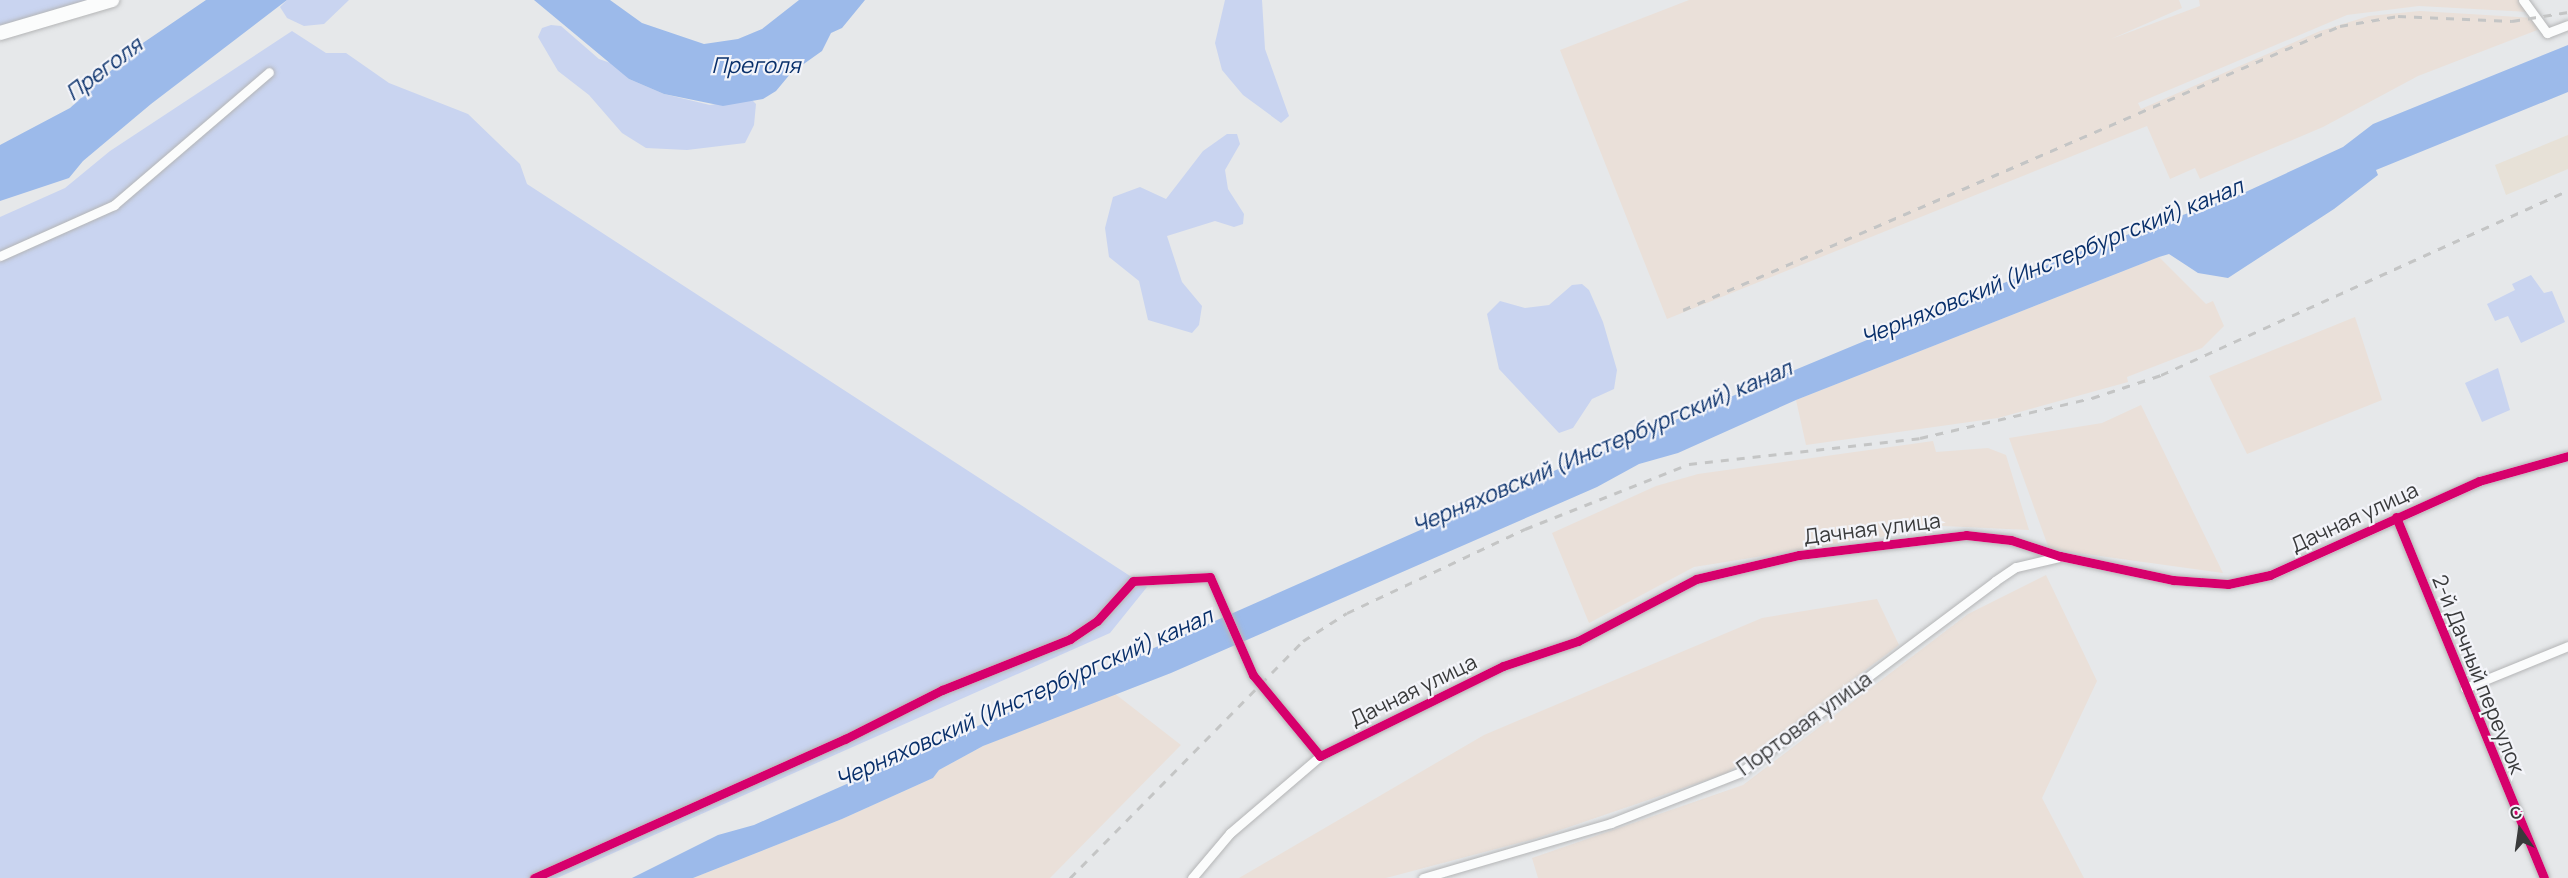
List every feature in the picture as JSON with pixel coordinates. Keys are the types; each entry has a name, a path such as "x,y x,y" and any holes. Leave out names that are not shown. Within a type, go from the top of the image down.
{"street":[{"path":"0,33 112,0"},
{"path":"2523,0 2547,33 2568,25"},
{"path":"0,256 114,205 269,72"},
{"name":"Дачная улица","path":"1192,878 1230,833 1320,756 1503,666 1578,641 1696,579 1799,555 1934,537 2011,540 2060,556 2173,580 2228,584 2271,575 2480,481 2568,456"},
{"name":"2-й Дачный переулок","path":"2396,517 2464,688 2544,878"},
{"name":"Портовая улица","path":"1423,878 1611,823 1741,772 1995,581 2016,567 2060,556"},
{"path":"534,878 845,739 942,690 1070,639 1097,621 1133,580 1210,577 1243,657 1260,685 1320,756"},
{"path":"2464,688 2568,646"}],"shaded area":[{"path":"0,0 112,0 0,33"},
{"path":"287,0 349,0 324,24 304,26 287,18 280,7"},
{"path":"1225,0 1262,0 1265,49 1289,116 1281,123 1243,95 1222,70 1215,43"},
{"path":"1689,0 2179,0 2182,8 2111,39 2200,6 2199,0 2518,0 2529,12 2419,6 2347,15 2138,103 2141,109 2320,31 2369,16 2420,11 2535,18 2540,29 2418,76 2323,127 2200,179 2195,168 2170,179 2147,126 1667,319 1560,50"},
{"path":"551,25 561,26 599,59 619,66 629,79 664,94 710,105 751,99 756,104 754,125 745,143 687,150 646,148 622,133 589,95 558,71 538,37 542,28"},
{"path":"292,31 326,53 346,53 389,83 468,114 520,164 527,184 1147,587 1110,633 557,878 0,878 0,217 65,188 110,151"},
{"path":"1227,134 1237,134 1240,144 1225,170 1228,189 1244,214 1243,224 1234,227 1215,221 1167,236 1182,282 1202,306 1199,325 1192,333 1148,320 1139,281 1109,257 1105,228 1113,197 1140,187 1166,199 1203,151"},
{"path":"2568,135 2568,169 2506,195 2495,165"},
{"path":"2159,257 2206,304 2213,301 2224,326 2202,348 2127,377 2128,382 1998,418 1806,445 1796,400"},
{"path":"2531,275 2544,293 2552,291 2565,322 2521,343 2508,316 2495,321 2487,304 2515,290 2512,284"},
{"path":"1582,284 1589,290 1603,322 1617,370 1614,389 1592,399 1573,428 1559,433 1499,369 1487,314 1500,301 1525,308 1549,305 1572,285"},
{"path":"2355,317 2382,400 2247,454 2209,376"},
{"path":"2498,368 2510,410 2482,422 2465,383"},
{"path":"2141,405 2223,573 2049,549 2009,438 2102,423"},
{"path":"1933,441 1936,452 1988,448 2006,455 2029,530 1900,524 1902,532 1887,536 1694,567 1589,623 1552,533 1656,486 1698,474"},
{"path":"2046,575 2097,681 2042,798 2084,878 1538,878 1532,858 1743,785 1968,614"},
{"path":"1877,599 1899,645 1727,773 1534,839 1386,878 1239,878 1484,735 1762,618"},
{"path":"1114,693 1181,745 1050,878 693,878 842,819 933,778 939,770 983,746"}],"water":[{"name":"Преголя","path":"206,0 287,0 151,104 83,161 69,178 0,201 0,145 70,108 137,47"},
{"name":"Преголя","path":"534,0 610,0 642,23 704,44 738,39 762,29 799,0 865,0 842,28 831,33 822,51 791,73 776,91 763,99 723,106 664,94 629,79"},
{"path":"2568,45 2568,92 2376,170 2378,175 2334,209 2228,278 2198,273 2169,254 2159,257 1796,400 1678,453 1639,464 1597,487 1171,673 983,746 939,770 933,778 842,819 693,878 632,878 718,835 754,825 1574,462 2076,253 2239,195 2343,147 2373,124"}],"railway":[{"path":"1683,310 2340,26 2398,16 2512,21 2568,12"},
{"path":"1070,878 1303,641 1347,613 1525,529 1689,464 1920,438 2092,398 2161,375 2568,190"}],"cycle path":[{"path":"534,878 845,739 942,690 1070,639 1097,621 1133,581 1210,577 1253,675 1320,756 1503,666 1578,641 1696,579 1799,555 1966,535 2011,540 2060,556 2173,580 2228,584 2270,575 2479,481 2568,456"},
{"path":"2396,517 2544,878"}],"water label":[{"name":"Черняховский (Инстербургский) канал","path":"2052,262"},
{"name":"Черняховский (Инстербургский) канал","path":"1602,447"},
{"name":"Черняховский (Инстербургский) канал","path":"1024,698"}]}
